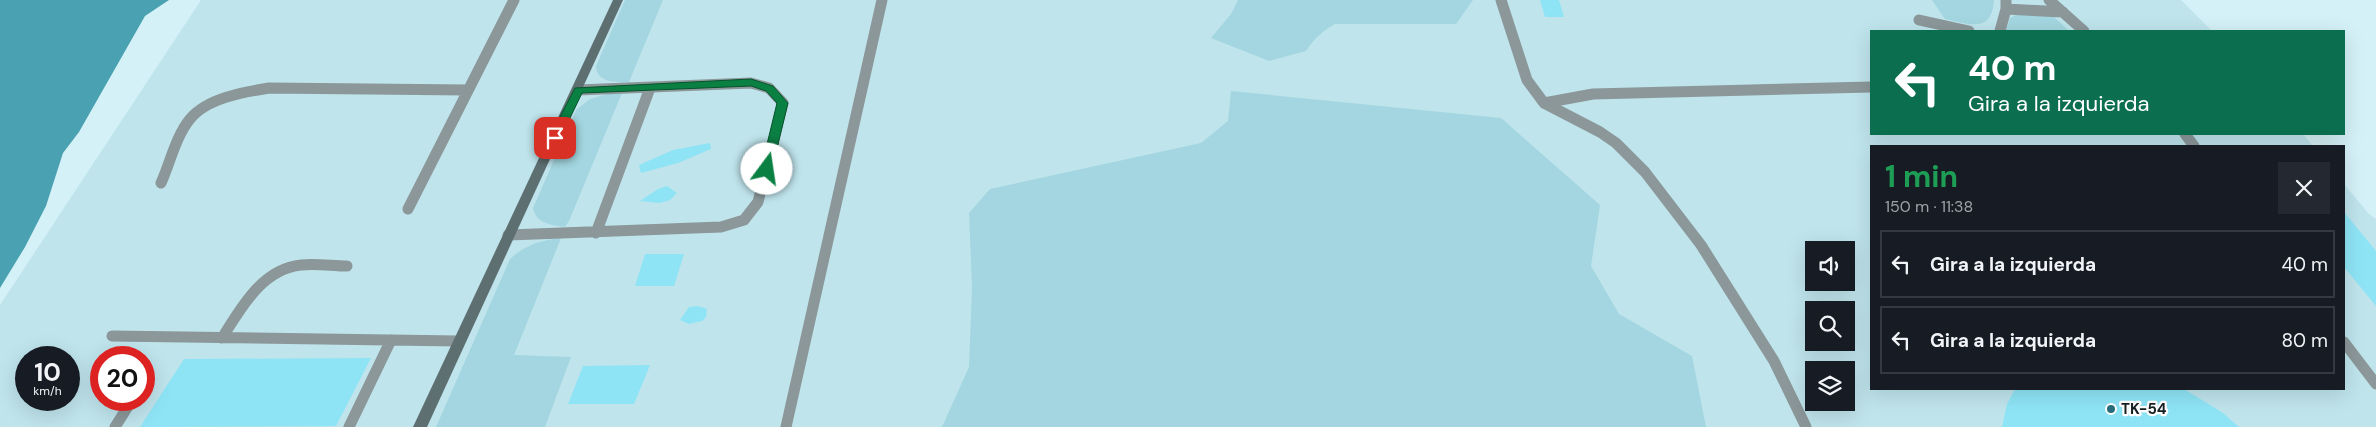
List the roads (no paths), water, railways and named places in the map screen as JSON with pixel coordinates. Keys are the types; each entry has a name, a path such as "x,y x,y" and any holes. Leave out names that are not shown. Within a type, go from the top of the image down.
{"street":[{"path":"420,427 458,341 578,90 618,0"}],"lane":[{"path":"408,209 514,0"},
{"path":"786,427 882,0"},
{"path":"1501,0 1527,80 1544,103 1600,132 1616,143 1645,172 1701,246 1769,352 1806,427"},
{"path":"2049,0 2083,30"},
{"path":"2000,30 2006,5 2063,12"},
{"path":"1919,20 1964,30"},
{"path":"508,235 721,227 744,220 758,202 783,103 769,88 751,83 578,90"},
{"path":"1544,103 1593,94 1870,87"},
{"path":"161,184 190,119 215,104 243,92 269,88 467,90"},
{"path":"596,233 650,88"},
{"path":"222,338 248,298 268,279 283,270 299,265 347,266"},
{"path":"112,336 458,341"},
{"path":"349,427 392,340"},
{"path":"2345,343 2376,384"},
{"path":"115,427 125,411"}],"place":[{"name":"TK-54","path":"2111,409"}]}
